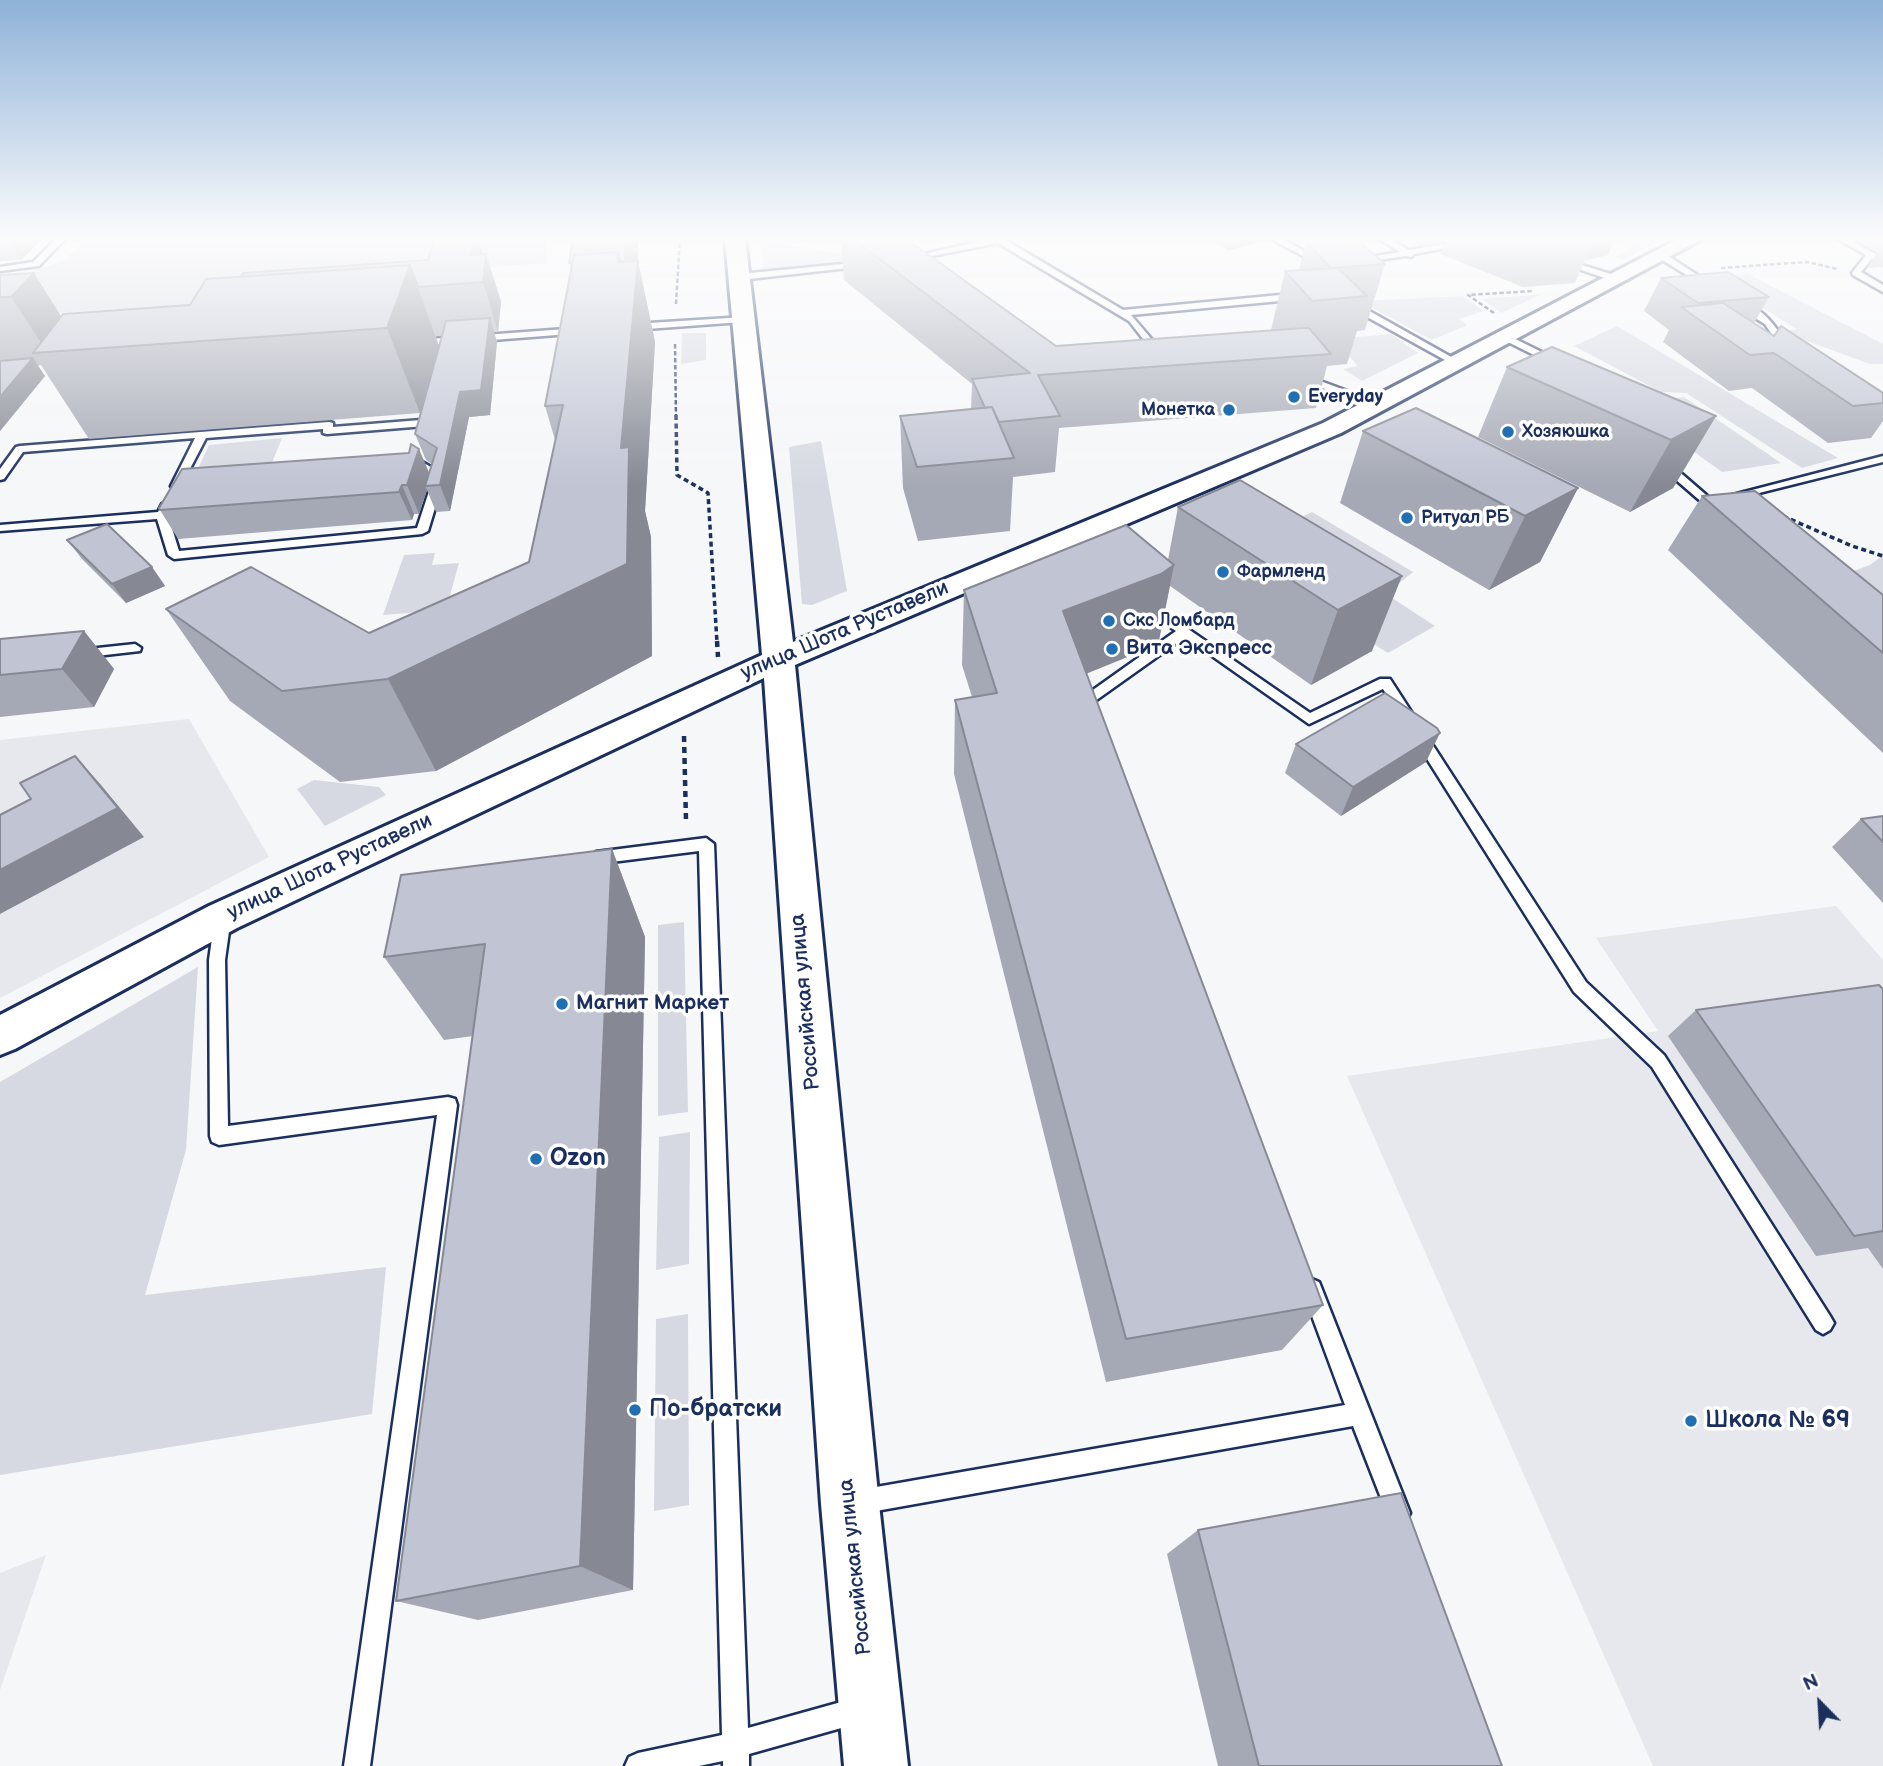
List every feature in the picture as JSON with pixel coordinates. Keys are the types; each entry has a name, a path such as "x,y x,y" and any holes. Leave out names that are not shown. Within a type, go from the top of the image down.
{"street":[{"name":"Российская улица","path":"742,320 776,628 776,659 850,1504 876,1766"},
{"name":"улица Шота Руставели","path":"0,1036 223,917 720,684 1332,428 1540,320"}],"lane":[{"path":"623,327 715,320"},
{"path":"1134,320 1171,368"},
{"path":"1379,320 1457,363"},
{"path":"1765,320 1791,359"},
{"path":"407,344 447,345 584,330"},
{"path":"1507,338 1566,368"},
{"path":"1291,376 1302,377 1376,405"},
{"path":"421,436 432,398"},
{"path":"0,477 20,449 329,425 327,431 425,423"},
{"path":"202,435 162,514 174,555 422,531 440,475 415,461 401,462"},
{"path":"415,461 418,448"},
{"path":"1709,503 1883,458"},
{"path":"1659,460 1730,520"},
{"path":"179,481 193,480"},
{"path":"0,528 162,514"},
{"path":"1058,542 1079,558"},
{"path":"1132,595 1309,719 1385,682 1580,987 1658,1061 1823,1323"},
{"path":"1091,731 1081,705 1185,631"},
{"path":"68,655 135,648"},
{"path":"580,860 706,844 735,1755"},
{"path":"223,917 218,960 219,1136 448,1105 356,1766"},
{"path":"1305,1271 1405,1531"},
{"path":"850,1504 1361,1413"},
{"path":"638,1766 735,1755 870,1707"}],"path":[{"path":"675,320 677,475 708,493 720,684"},
{"path":"1774,514 1787,516 1852,546 1883,556"},
{"path":"683,728 687,847"}],"shaded area":[{"path":"1395,320 1461,320 1467,325 1432,340"},
{"path":"1782,320 1838,320 1883,344 1883,364 1870,364 1782,332 1796,329"},
{"path":"1617,326 1838,458 1802,468 1686,393 1661,392 1574,346"},
{"path":"682,333 706,333 706,360 681,364"},
{"path":"1391,334 1418,353 1362,381 1343,369 1358,366 1334,339"},
{"path":"1684,397 1781,463 1722,472 1629,405"},
{"path":"282,438 271,465 196,473 209,445"},
{"path":"821,441 847,591 812,605 802,604 789,447"},
{"path":"1312,512 1413,572 1386,594 1435,626 1388,653 1226,552"},
{"path":"435,553 432,565 459,563 446,610 383,615 404,555"},
{"path":"1883,555 1883,628 1829,580 1870,565"},
{"path":"189,719 269,857 0,998 0,740"},
{"path":"314,780 379,787 386,795 325,826 297,789"},
{"name":"Школа № 69","path":"1836,906 1883,960 1883,1766 1653,1766 1347,1076 1658,1031 1596,938"},
{"path":"684,922 688,1112 658,1116 658,925"},
{"path":"198,967 186,1150 145,1295 386,1267 372,1414 0,1475 0,1082"},
{"path":"690,1132 689,1264 656,1270 659,1137"},
{"path":"688,1314 689,1505 654,1511 656,1319"},
{"path":"46,1555 0,1690 0,1573"}],"building":[{"path":"58,320 390,320 387,328 33,353"},
{"path":"490,320 481,390 460,392 440,485 425,486 437,448 415,434 446,321"},
{"path":"561,320 633,320 621,448 629,447 627,564 388,679 282,691 166,609 251,567 369,633 529,562 563,405 545,406"},
{"path":"961,320 1020,320 1056,346 1309,328 1331,354 1038,375 1060,416 999,422 992,407 985,408 972,379 1030,373"},
{"path":"1700,320 1750,320 1774,336 1781,326 1883,393 1883,403 1853,406 1774,353 1750,355"},
{"path":"1552,347 1716,416 1671,440 1507,367"},
{"path":"33,358 0,397 0,361"},
{"path":"992,407 1014,458 917,467 900,416"},
{"path":"1416,408 1578,488 1525,516 1363,431"},
{"path":"411,444 419,449 407,485 402,485 399,492 159,508 182,469 409,453"},
{"path":"1240,480 1402,576 1338,610 1178,507"},
{"path":"1755,491 1883,595 1883,653 1702,496"},
{"path":"107,524 152,567 112,584 67,540"},
{"path":"1126,525 1174,565 1161,574 1063,611 1323,1305 1126,1339 955,700 997,693 964,590"},
{"path":"84,631 62,669 0,675 0,639"},
{"path":"1385,693 1437,728 1440,733 1353,787 1296,744"},
{"path":"75,756 118,808 0,870 0,815 31,799 20,783"},
{"path":"1883,816 1883,842 1861,819"},
{"path":"612,849 580,1566 396,1601 485,944 384,957 401,875"},
{"path":"1879,985 1883,989 1883,1231 1854,1236 1696,1010"},
{"path":"1401,1493 1502,1766 1259,1766 1198,1530"}],"place":[{"name":"Everyday","path":"1294,397"},
{"name":"Монетка","path":"1229,410"},
{"name":"Хозяюшка","path":"1508,432"},
{"name":"Ритуал РБ","path":"1407,518"},
{"name":"Фармленд","path":"1223,572"},
{"name":"Скс Ломбард","path":"1109,621"},
{"name":"Вита Экспресс","path":"1112,649"},
{"name":"Магнит Маркет","path":"562,1004"},
{"name":"Ozon","path":"536,1159"},
{"name":"По-братски","path":"635,1410"},
{"name":"Школа № 69","path":"1691,1421"}]}
